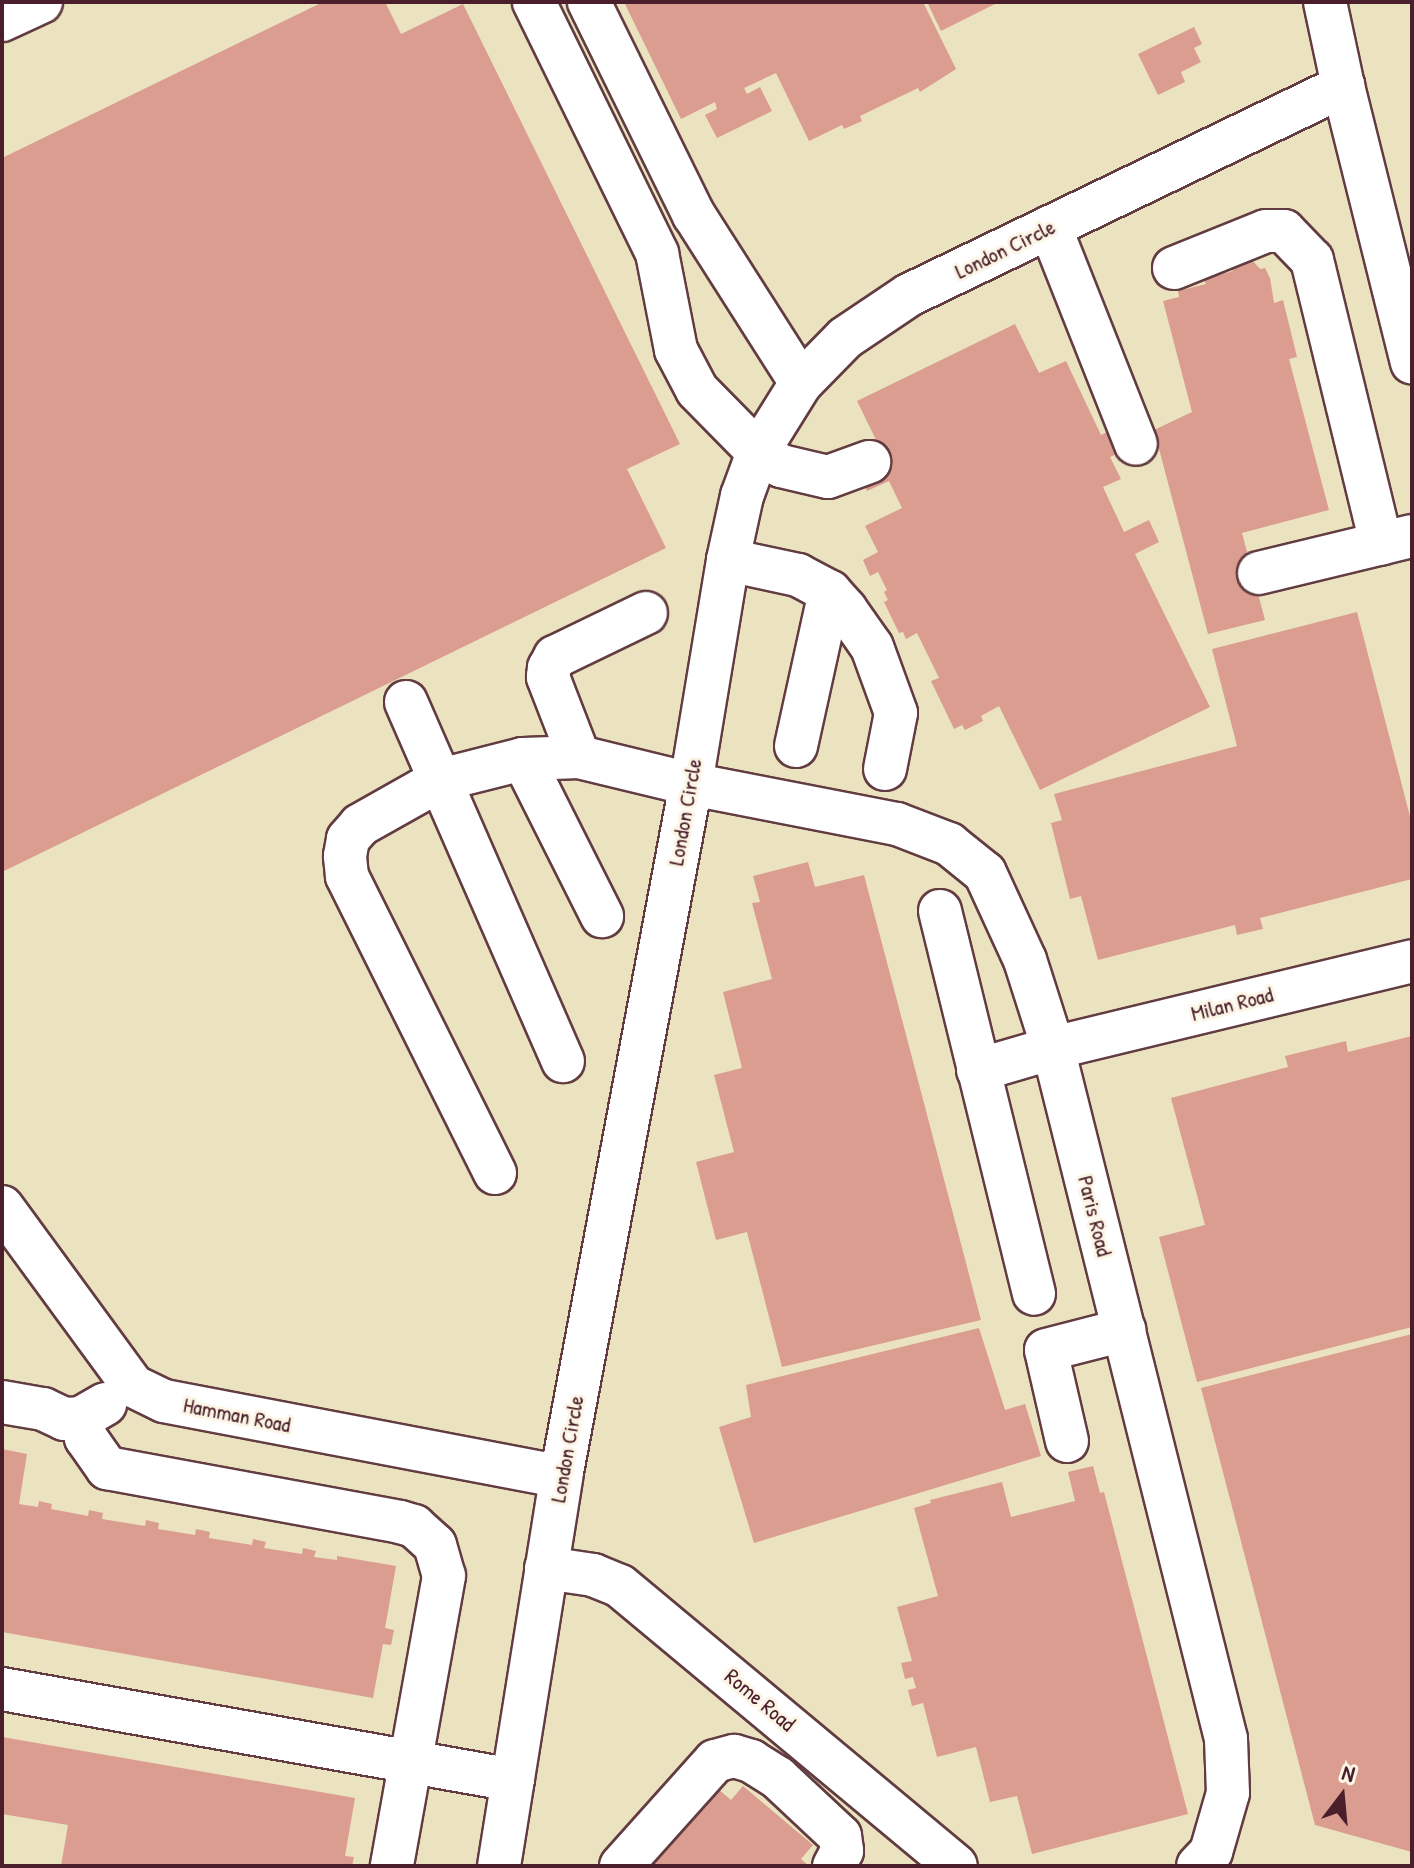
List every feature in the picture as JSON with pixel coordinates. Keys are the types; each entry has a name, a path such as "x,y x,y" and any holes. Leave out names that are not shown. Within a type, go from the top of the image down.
{"street":[{"path":"2,20 41,2"},
{"path":"534,2 657,253 676,350 684,369 716,412 758,452 781,466 828,477 869,462"},
{"path":"589,2 694,215 801,383"},
{"path":"1325,2 1412,363"},
{"name":"London Circle","path":"499,1866 561,1477 691,784 728,560 742,496 758,452 801,383 845,338 909,295 1343,86"},
{"path":"1050,227 1136,444"},
{"path":"1174,268 1266,231 1284,231 1312,260 1396,540 1259,573"},
{"path":"728,560 798,575 830,592 872,647 892,697 897,723 885,769"},
{"path":"796,746 830,592"},
{"path":"579,757 548,677 549,668 555,657 646,613"},
{"path":"406,702 563,1061"},
{"name":"Paris Road","path":"495,1173 347,876 345,856 348,839 360,825 440,780 523,759 579,757 691,784 897,824 949,844 985,873 1025,960 1053,1048 1226,1739 1228,1793 1211,1852 1198,1866"},
{"path":"523,759 602,916"},
{"path":"940,911 1034,1294"},
{"name":"Milan Road","path":"978,1070 1053,1048 1412,961"},
{"name":"Hamman Road","path":"2,1207 111,1362 133,1386 164,1401 561,1477"},
{"path":"1067,1441 1046,1350 1124,1330"},
{"path":"2,1402 43,1409 64,1419 81,1418 133,1386"},
{"path":"81,1418 86,1438 107,1468 400,1522 426,1535 440,1554 444,1576 392,1866"},
{"name":"Rome Road","path":"546,1568 593,1575 620,1586 956,1866"},
{"path":"2,1689 513,1780"},
{"path":"621,1866 706,1770 725,1757 751,1761 778,1778 837,1851 875,1798"}],"building":[{"path":"323,2 385,2 401,34 463,4 680,444 627,469 666,548 2,872 2,158"},
{"path":"624,2 923,2 956,69 920,92 918,88 860,116 862,121 844,129 842,125 809,141 776,73 744,88 747,94 760,87 772,111 717,138 705,115 717,109 715,102 681,119"},
{"path":"927,2 999,2 941,31"},
{"path":"1194,27 1202,44 1194,48 1201,62 1181,72 1185,82 1158,95 1138,54"},
{"path":"1252,260 1260,269 1265,268 1274,303 1283,300 1297,357 1289,359 1329,510 1242,533 1265,620 1208,634 1154,430 1192,412 1163,301 1179,297 1178,291 1206,284 1204,279 1233,271 1231,266"},
{"path":"1015,324 1039,373 1066,361 1101,435 1111,430 1121,452 1110,457 1121,479 1103,487 1124,532 1149,520 1159,542 1135,554 1210,707 1040,790 999,706 981,716 983,721 965,730 962,725 954,729 931,681 939,678 917,633 906,639 903,632 899,633 884,602 888,600 884,592 887,590 878,572 870,576 863,560 878,552 865,526 902,508 889,481 867,491 853,464 881,450 857,401"},
{"path":"1357,612 1412,824 1412,879 1260,918 1263,929 1237,935 1235,925 1098,960 1081,896 1070,899 1051,823 1062,820 1054,794 1237,746 1212,649"},
{"path":"808,862 815,887 864,875 981,1320 782,1367 747,1232 716,1240 696,1162 734,1152 714,1075 742,1068 723,992 772,979 752,903 760,902 753,876"},
{"path":"1412,1036 1412,1327 1197,1382 1159,1237 1205,1225 1171,1098 1288,1067 1285,1056 1346,1041 1348,1052"},
{"path":"979,1328 1005,1410 1025,1404 1041,1456 754,1543 719,1427 751,1417 746,1385"},
{"path":"1412,1334 1412,1852 1315,1825 1201,1388"},
{"path":"2,1449 27,1454 19,1504 38,1507 39,1501 52,1504 51,1509 88,1516 89,1510 103,1513 102,1519 145,1526 146,1520 159,1523 158,1529 195,1535 196,1529 210,1532 209,1538 252,1545 253,1539 266,1542 264,1548 302,1554 303,1548 316,1551 314,1557 337,1560 337,1556 396,1566 385,1628 394,1630 391,1645 383,1644 373,1698 2,1632"},
{"path":"1093,1466 1100,1493 1104,1492 1188,1814 1032,1854 1017,1796 990,1802 976,1747 937,1757 923,1703 912,1706 908,1690 916,1688 913,1677 905,1679 901,1663 912,1661 897,1607 938,1596 914,1508 931,1503 930,1500 1002,1482 1011,1517 1075,1501 1068,1472"},
{"path":"2,1737 355,1798 345,1856 354,1857 352,1866 61,1866 68,1825 2,1814"},
{"path":"743,1786 813,1845 801,1859 809,1866 652,1866 717,1788 731,1800"}]}
